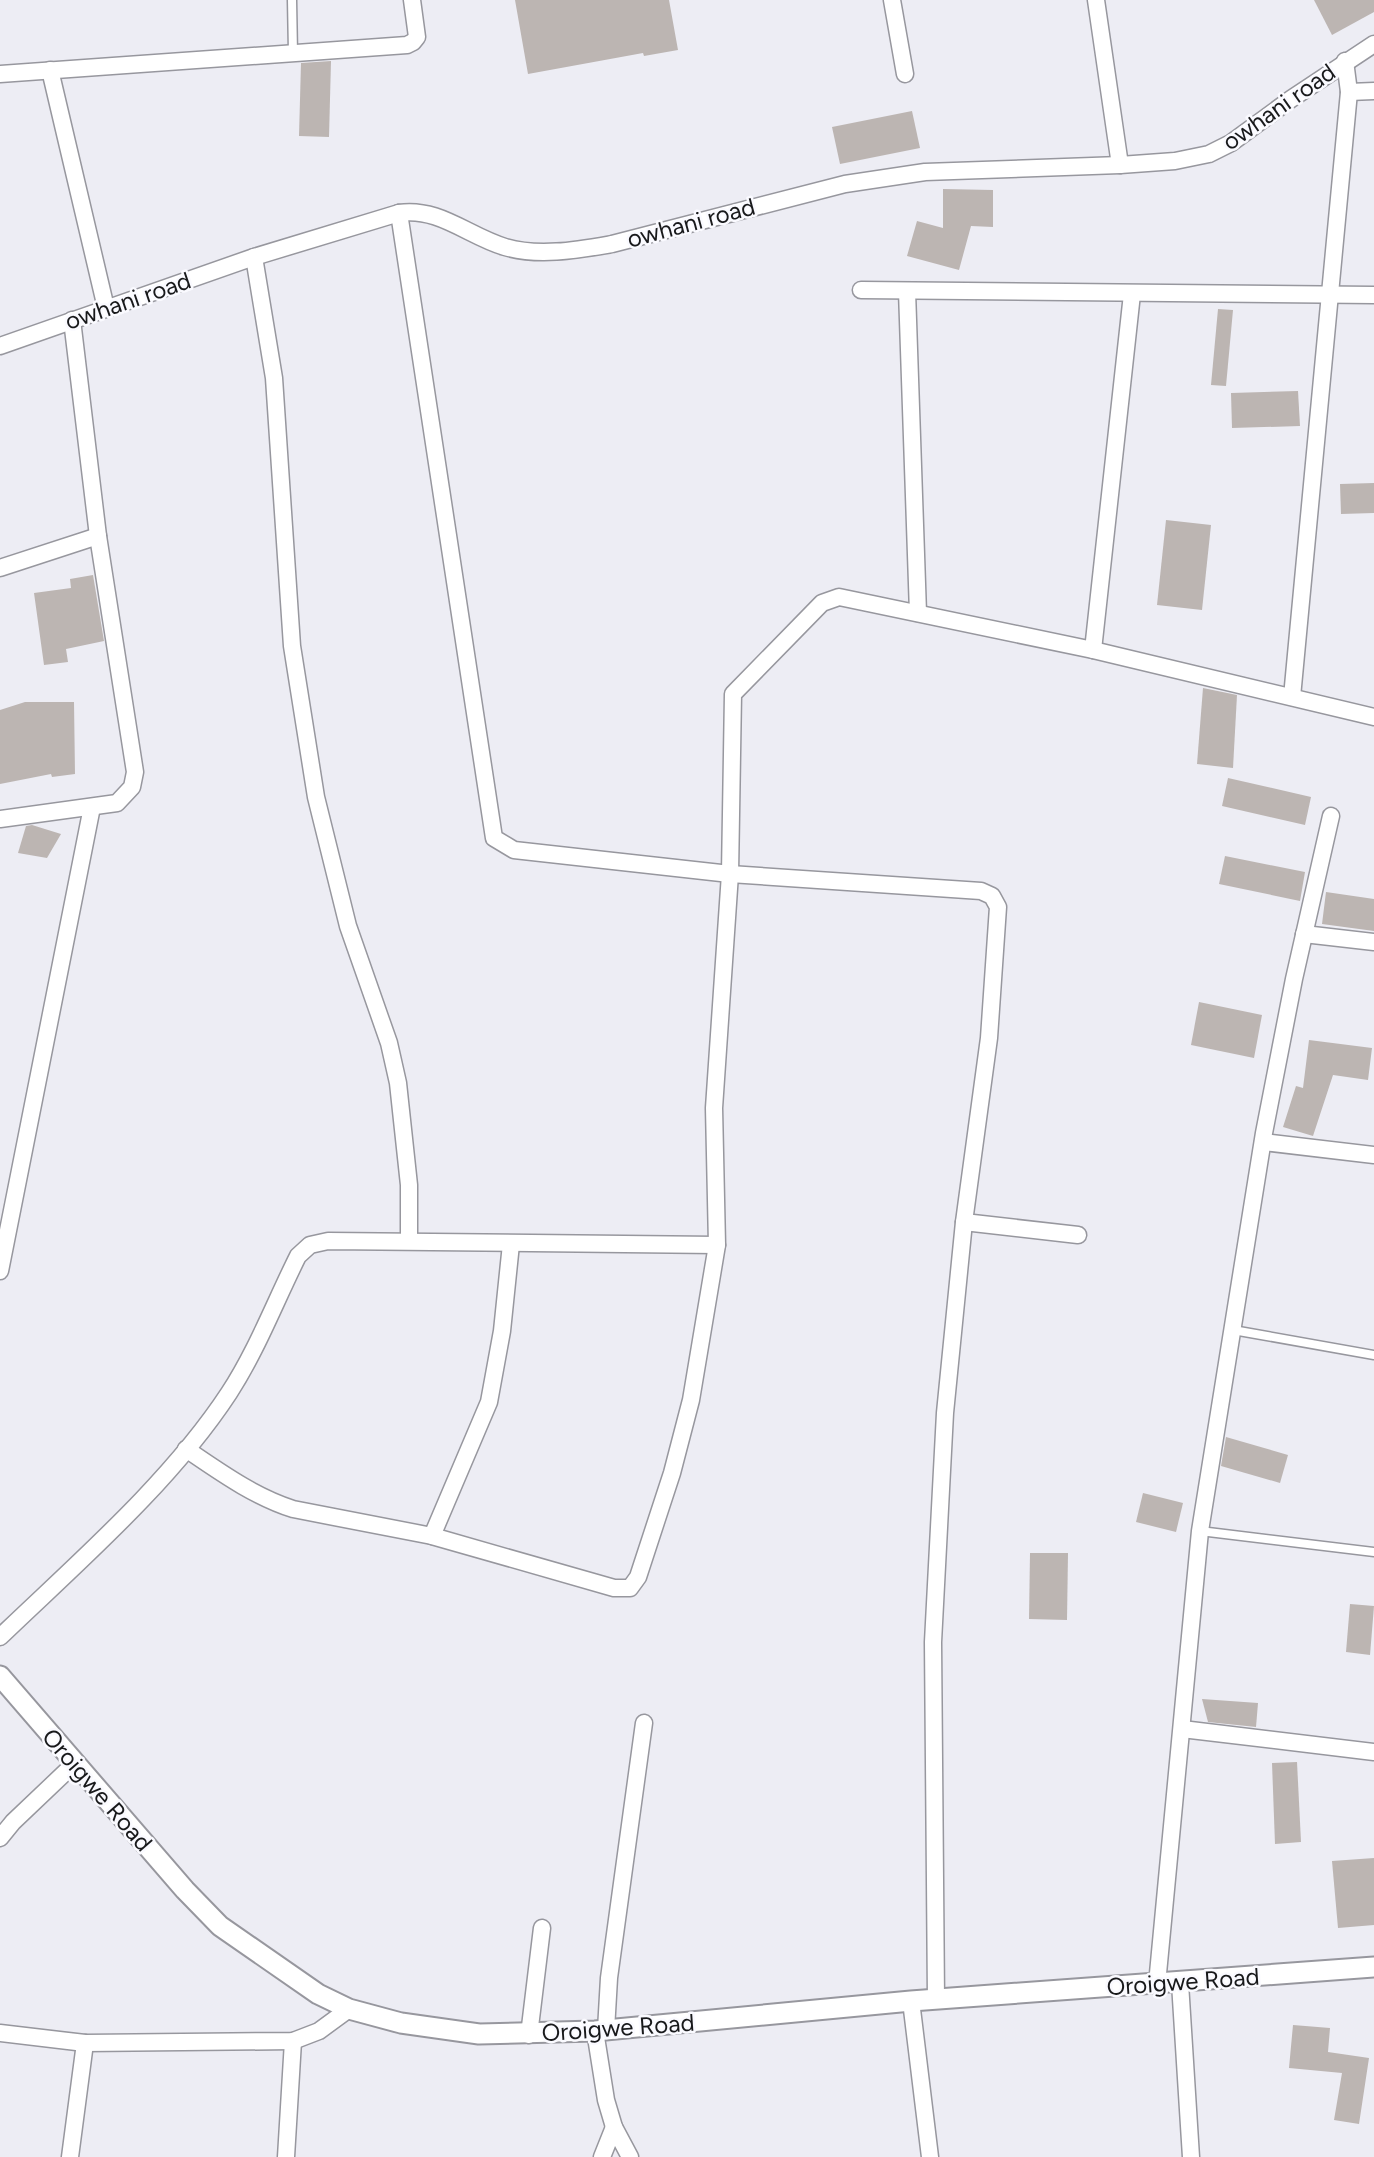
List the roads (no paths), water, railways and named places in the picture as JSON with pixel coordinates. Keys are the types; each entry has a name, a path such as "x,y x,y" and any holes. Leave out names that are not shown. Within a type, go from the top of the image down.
{"street":[{"path":"0,74 413,43 416,37 412,0"},
{"path":"892,0 905,74"},
{"path":"1096,0 1120,165"},
{"name":"owhani road","path":"0,346 254,257 399,214 424,212 521,251 575,250 612,244 719,214 859,182 925,172 1175,162 1209,155 1231,144 1345,61 1374,44"},
{"path":"1292,697 1349,92 1345,61"},
{"path":"50,70 106,308"},
{"path":"1349,92 1374,91"},
{"path":"399,214 494,838 514,850 730,874 981,891 992,896 998,907 989,1038 964,1222 945,1413 933,1643 936,2000"},
{"path":"254,257 274,378 292,646 319,810 348,926 389,1043 398,1083 409,1185 409,1241"},
{"path":"861,290 1374,295"},
{"path":"907,290 918,613"},
{"path":"1093,650 1132,294"},
{"path":"0,819 117,803 125,798 132,787 135,772 98,536 72,320"},
{"path":"0,568 98,536"},
{"path":"186,1449 272,1502 324,1517 432,1536 614,1588 630,1588 638,1577 672,1473 691,1400 717,1245 714,1108 730,874 732,701 738,686 831,597 1093,650 1374,717"},
{"path":"0,1271 92,807"},
{"path":"1157,1984 1200,1531 1263,1142 1304,934 1331,816"},
{"path":"1304,934 1374,942"},
{"path":"1263,1142 1374,1155"},
{"path":"964,1222 1078,1235"},
{"path":"0,1637 100,1541 186,1449 244,1369 298,1255 310,1245 328,1241 409,1241 717,1245"},
{"path":"432,1536 489,1402 502,1331 511,1244"},
{"name":"Oroigwe Road","path":"0,1676 185,1890 220,1926 318,1994 349,2009 430,2029 529,2035 600,2031 911,2001 1374,1967"},
{"path":"630,2157 614,2127 599,2070 600,2031 644,1723"},
{"path":"1182,1729 1374,1752"},
{"path":"0,1838 13,1822 75,1764"},
{"path":"529,2035 542,1928"},
{"path":"1180,1983 1191,2157"},
{"path":"911,2001 930,2157"},
{"path":"0,2033 85,2043 293,2041 319,2031 349,2009"},
{"path":"286,2157 293,2041"},
{"path":"70,2157 85,2043"},
{"path":"602,2157 614,2127"}],"lane":[{"path":"292,0 293,53"},
{"path":"1233,1331 1374,1355"},
{"path":"1200,1531 1374,1552"}]}
